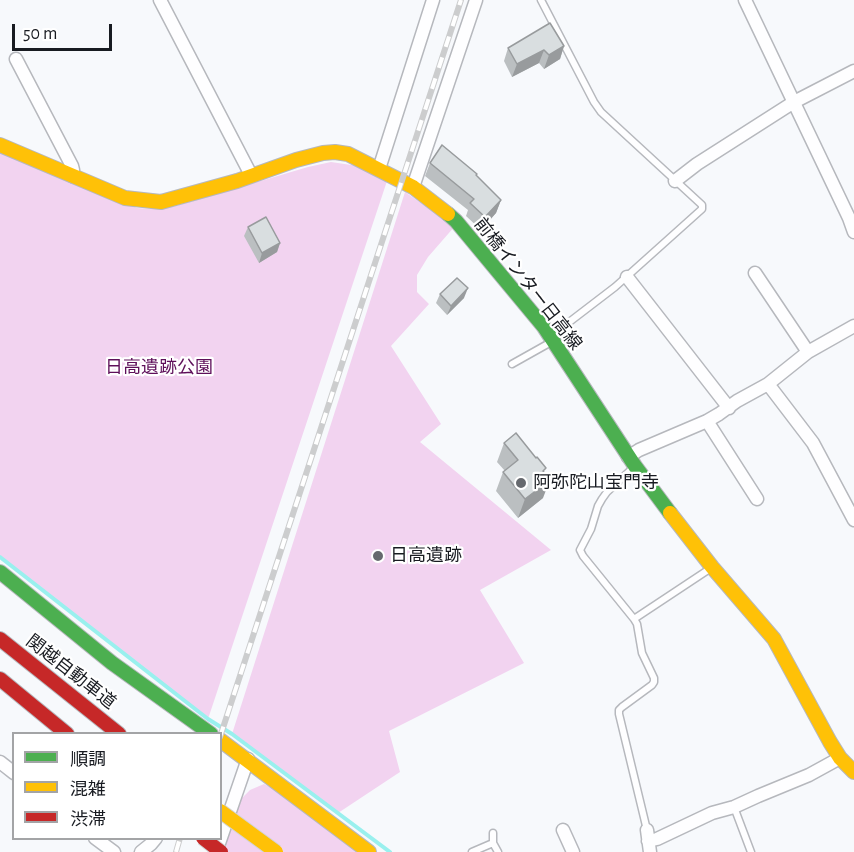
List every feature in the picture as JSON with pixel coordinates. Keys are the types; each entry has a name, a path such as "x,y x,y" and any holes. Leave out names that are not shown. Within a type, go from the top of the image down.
{"main road":[{"name":"前橋インター日高線","path":"0,145 125,198 152,202 172,200 296,160 330,152 348,154 413,187 456,221 552,339 632,462 712,567 774,639 830,742 849,765"},
{"path":"0,572 195,729"},
{"name":"関越自動車道","path":"0,639 116,732"},
{"path":"0,679 65,732"},
{"path":"222,741 369,852"},
{"path":"222,812 276,852"},
{"path":"206,840 221,852"}],"street":[{"path":"160,0 251,176"},
{"path":"379,169 433,0"},
{"path":"413,187 476,0"},
{"path":"745,0 854,232"},
{"path":"16,59 72,166 72,176"},
{"path":"675,181 697,164 794,102 854,70"},
{"path":"755,273 808,352"},
{"path":"627,277 729,408"},
{"path":"632,462 651,444 707,421 768,384 808,352 854,326"},
{"path":"768,384 813,443 854,520"},
{"path":"707,421 757,499"},
{"path":"222,835 248,759"},
{"path":"0,762 12,771"},
{"path":"648,841 808,775 849,765"},
{"path":"563,830 573,852"},
{"path":"98,840 114,852"},
{"path":"141,852 154,840"}],"lane":[{"path":"512,364 552,339 627,277 702,209 702,205 601,112 541,0"},
{"path":"632,462 602,499 580,550 637,624 642,653 654,678 654,682 619,710 648,841"},
{"path":"634,619 712,567"},
{"path":"734,807 751,852"},
{"path":"493,833 493,843 498,852"},
{"path":"472,852 493,843"}],"green space":[{"name":"日高遺跡公園","path":"0,151 137,208 176,206 331,162 358,166 387,181 208,719 0,557"},
{"path":"405,192 455,226 428,257 417,275 417,292 429,304 391,346 441,424 420,442 551,550 480,590 524,663 389,731 400,772 338,813 232,734"},
{"path":"264,784 276,790 358,852 222,852 241,799 250,790"}],"building":[{"path":"550,23 564,46 549,55 544,50 517,64 508,48"},
{"path":"442,145 477,174 501,200 485,217 470,203 474,199 430,163"},
{"path":"266,217 280,243 262,253 248,227"},
{"path":"457,278 468,288 451,306 440,294"},
{"path":"516,433 546,468 543,471 550,480 525,499 503,472 518,460 504,443"}],"waterway":[{"path":"0,557 208,719 232,734 390,852"}],"railway":[{"path":"222,732 461,0"},
{"path":"176,852 179,840"}],"traffic: fast":[{"path":"448,214 544,327 635,466 670,513"},
{"path":"0,572 112,663 208,732"}],"traffic: slow":[{"path":"0,145 125,198 161,202 237,181 323,153 348,154 413,187 448,214"},
{"path":"670,513 712,567 774,639 830,742 840,758 854,772"},
{"path":"222,742 369,852"},
{"path":"222,812 276,852"}],"traffic: jam":[{"path":"0,639 116,732"},
{"path":"0,679 65,732"},
{"path":"206,840 221,852"}],"place":[{"name":"阿弥陀山宝門寺","path":"521,483"},
{"name":"日高遺跡","path":"378,556"}]}
